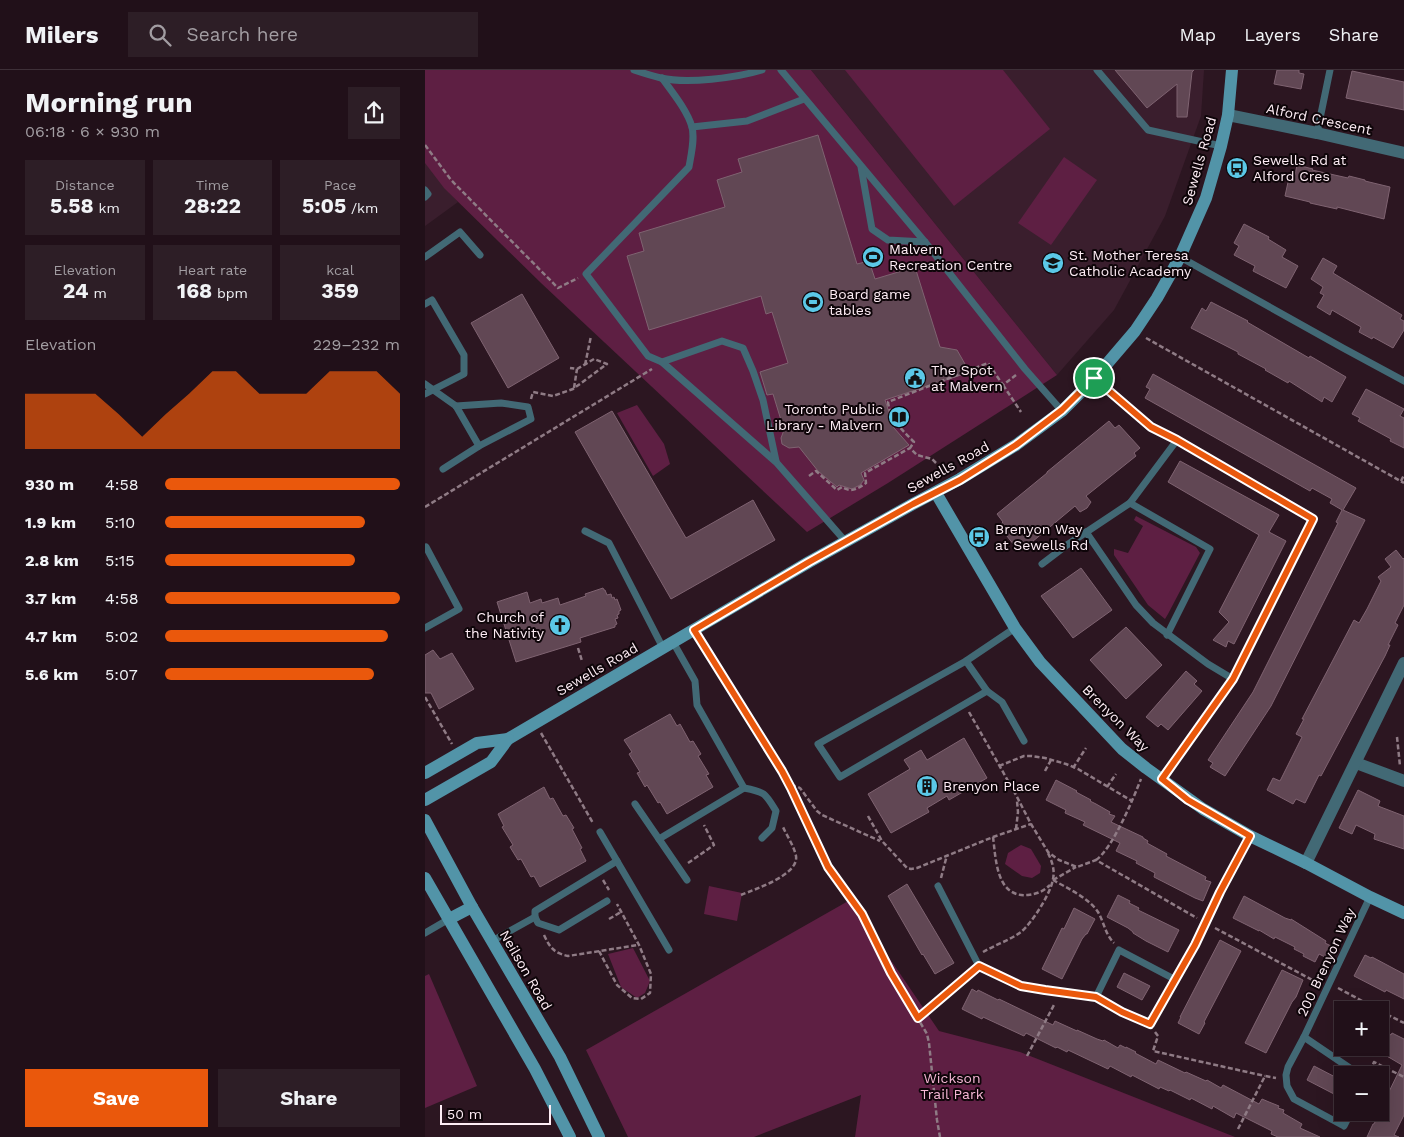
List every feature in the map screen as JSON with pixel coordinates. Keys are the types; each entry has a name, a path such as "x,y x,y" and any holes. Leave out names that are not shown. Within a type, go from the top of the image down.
{"street":[{"name":"Sewells Road","path":"425,800 491,762 508,739 846,542 936,493 1016,445 1062,410 1094,378 1135,331 1181,257 1206,198 1221,146 1228,115 1232,70"},
{"name":"Alford Crescent","path":"1228,115 1404,153"},
{"name":"Brenyon Way","path":"936,493 1015,628 1040,662 1122,748 1188,800 1250,836 1404,913"},
{"path":"1306,863 1404,663"},
{"name":"Sewells Road","path":"425,773 477,743 508,739"},
{"path":"1356,763 1402,780"},
{"name":"Neilson Road","path":"425,820 491,941 560,1057 599,1137"},
{"path":"425,878 535,1069 570,1137"},
{"path":"449,919 472,907"}],"lane":[{"path":"634,70 662,78 689,80 750,74 762,70"},
{"path":"781,70 925,242 1025,369 1062,410"},
{"path":"1097,70 1148,130 1221,146"},
{"path":"1317,133 1331,70"},
{"path":"662,78 683,108 692,127 689,167 586,274 649,356 662,362 776,462 846,542"},
{"path":"692,127 747,120 804,99"},
{"path":"861,166 872,229 888,240 925,242"},
{"path":"425,190 428,194 425,197"},
{"path":"425,258 460,232 480,255"},
{"path":"1181,257 1404,381"},
{"path":"425,304 432,300 464,355 464,374 425,394"},
{"path":"662,362 722,341 743,348 763,400 776,462"},
{"path":"1094,378 1151,427 1177,440 1313,519 1233,679 1162,779"},
{"path":"425,384 456,406 479,446"},
{"path":"443,469 479,446 531,419 528,407 501,403 456,406"},
{"path":"1042,564 1130,503 1177,440"},
{"path":"1130,503 1210,549 1167,635"},
{"path":"585,531 609,543 668,645 695,681 697,705 744,788"},
{"path":"1086,532 1136,605 1153,624 1208,664 1233,679"},
{"path":"425,548 459,609 425,627"},
{"path":"987,691 840,777 818,744 966,661 1015,628"},
{"path":"966,661 987,691 1002,702 1024,741"},
{"path":"659,839 744,788 761,792 768,798 776,811 772,828 762,838"},
{"path":"635,804 687,880"},
{"path":"600,832 669,950"},
{"path":"938,886 979,966 1021,986 1096,997 1122,1012 1150,1024 1195,945 1250,836"},
{"path":"537,920 535,910 617,861"},
{"name":"200 Brenyon Way","path":"1286,1079 1287,1069 1370,897"},
{"path":"491,941 537,920 559,930 610,898"},
{"path":"425,932 449,919"},
{"path":"1096,997 1119,950 1176,980"},
{"name":"200 Brenyon Way","path":"1304,1037 1347,1066"},
{"path":"1286,1079 1289,1092 1294,1099 1334,1121"},
{"path":"1335,1121 1344,1126 1346,1121"}],"path":[{"path":"425,144 451,180 557,288 586,274"},
{"path":"1135,331 1402,482 1404,475"},
{"path":"585,365 591,336"},
{"path":"528,407 533,392 553,396 573,389 607,364 594,359 577,369 570,368"},
{"path":"425,507 662,362"},
{"path":"809,476 816,471 837,490 842,487 848,490 856,490 866,483 865,473 910,448 914,442 897,425 889,410 888,402 988,363 1021,412"},
{"path":"573,389 577,369"},
{"path":"1003,385 1025,369"},
{"path":"910,448 917,455 932,459 936,463"},
{"path":"694,630 791,788 828,867 862,914 891,973 925,1030 929,1040 940,1137"},
{"path":"578,648 582,661"},
{"path":"425,697 457,754"},
{"path":"965,704 1048,852 1053,865 1053,880 1041,908 1026,928 974,956"},
{"path":"535,723 593,823"},
{"path":"1397,738 1402,780"},
{"path":"1073,768 1086,748"},
{"path":"999,766 1028,756 1037,756 1073,768 1132,802"},
{"path":"1045,771 1051,760"},
{"path":"993,837 999,875 1006,886 1013,892 1024,895 1038,893 1045,889 1053,880 1077,867 1096,860 1107,849 1132,802 1146,768"},
{"path":"1107,787 1116,774"},
{"path":"791,788 796,786 800,788 822,815 882,841"},
{"path":"1015,829 1018,812 1016,795"},
{"path":"741,895 783,877 789,872 796,860 795,853 776,811"},
{"path":"679,869 714,845 698,815"},
{"path":"868,816 882,841 909,869 917,868 993,837 1031,824"},
{"path":"1048,852 1059,860 1077,867"},
{"path":"938,886 947,855"},
{"path":"1096,860 1205,923 1327,987 1336,987 1362,1001"},
{"path":"599,872 610,898"},
{"path":"1053,880 1081,896 1097,911 1109,938 1119,950"},
{"path":"599,951 617,985 632,998 641,999 650,993 651,974 639,944 616,904"},
{"path":"609,919 621,912"},
{"path":"537,920 549,946 558,954 568,956 639,944"},
{"path":"918,1018 979,966"},
{"path":"1027,1056 1056,1002 1058,992"},
{"path":"1389,1016 1404,1024"},
{"path":"1150,1024 1158,1036 1153,1051 1286,1079"},
{"path":"1373,1066 1375,1062 1383,1066"},
{"path":"1389,1069 1404,1076"},
{"path":"1238,1129 1265,1076"}],"shaded area":[{"name":"St. Mother Teresa Catholic Academy","path":"811,70 1204,70 1201,116 1165,216 1114,310 1057,375"},
{"path":"425,160 458,202 425,226"}],"green space":[{"path":"425,70 811,70 1057,375 888,483 807,532 541,283 444,188 425,163"},
{"path":"845,70 1003,70 1050,129 954,206"},
{"path":"1064,157 1097,180 1051,245 1018,223"},
{"path":"637,405 664,444 670,464 653,476 617,413"},
{"path":"1136,516 1196,547 1200,553 1165,619 1148,605 1114,555 1114,549 1128,553 1143,526 1134,520"},
{"path":"1021,845 1031,849 1041,866 1040,873 1032,878 1022,876 1005,864 1008,853"},
{"path":"709,886 742,893 737,921 704,914"},
{"name":"Wickson Trail Park","path":"850,900 939,1031 1020,1052 1235,1137 855,1137 861,1095 754,1137 628,1137 586,1050"},
{"path":"633,948 650,981 645,993 637,998 621,987 608,954"},
{"path":"429,974 477,1086 425,1108 425,976"}],"building":[{"path":"1115,70 1194,70 1192,72 1187,117 1177,117 1177,84 1147,108"},
{"path":"1277,70 1299,70 1299,73 1304,74 1301,89 1274,84"},
{"path":"1352,71 1404,82 1404,110 1346,98"},
{"name":"Malvern Recreation Centre","path":"818,135 857,264 869,261 875,279 915,267 940,347 957,350 965,364 961,375 885,400 894,428 909,445 861,473 864,480 860,485 852,489 839,485 837,487 818,471 799,447 789,448 782,444 781,438 784,430 773,394 767,395 760,372 788,363 772,312 766,314 761,296 649,330 627,256 644,251 639,233 725,207 717,180 742,172 738,159"},
{"path":"1297,165 1390,187 1384,219 1285,196 1290,173 1295,175"},
{"path":"1244,224 1269,237 1268,239 1286,250 1282,257 1298,266 1286,288 1253,271 1255,266 1234,255 1239,246 1234,243"},
{"path":"1323,258 1337,266 1333,273 1402,315 1400,319 1404,321 1404,330 1393,348 1359,332 1361,327 1332,310 1330,315 1317,307 1324,295 1320,293 1323,287 1311,279"},
{"path":"522,294 559,358 508,388 471,323"},
{"path":"1211,302 1346,377 1332,402 1324,397 1322,402 1289,381 1288,383 1238,354 1238,352 1191,328 1202,308 1206,311"},
{"path":"1153,374 1356,488 1343,510 1365,520 1271,706 1225,776 1210,767 1213,763 1208,760 1253,692 1338,523 1336,522 1342,510 1330,503 1332,499 1312,488 1310,491 1145,398 1150,389 1146,387"},
{"path":"1366,389 1404,409 1400,416 1404,418 1404,448 1358,421 1360,418 1352,414"},
{"path":"612,411 686,538 753,500 775,540 671,599 575,432"},
{"path":"1109,421 1115,428 1119,425 1140,448 1134,453 1136,456 1086,496 1091,502 1087,508 1080,512 1075,506 1026,547 1024,545 1018,550 999,526 1003,522 997,514"},
{"path":"1180,461 1279,515 1269,532 1286,541 1234,644 1228,641 1226,647 1213,640 1229,622 1219,612 1259,535 1168,482"},
{"path":"1396,550 1404,558 1404,605 1395,623 1398,625 1388,645 1390,645 1305,803 1296,799 1293,804 1267,790 1273,778 1280,781 1302,737 1296,734 1304,719 1302,719 1354,620 1359,623 1367,609 1381,581 1378,577 1391,567 1385,559"},
{"path":"1081,568 1112,610 1073,638 1041,596"},
{"name":"Church of the Nativity","path":"603,588 607,595 611,594 612,598 617,599 621,610 617,615 618,618 615,619 617,624 615,627 580,638 581,642 516,662 497,602 527,592 530,603 541,599 542,603 558,598 560,605"},
{"path":"1126,627 1162,665 1126,699 1090,660"},
{"path":"433,650 440,659 452,653 474,689 439,709 431,693 425,693 425,655"},
{"path":"1186,671 1197,681 1194,684 1202,691 1168,730 1161,724 1158,727 1146,717"},
{"path":"670,714 677,726 680,724 690,742 693,741 701,754 698,756 709,774 706,775 713,787 667,814 647,785 645,787 637,773 640,772 629,754 632,752 624,740"},
{"name":"Brenyon Place","path":"964,738 987,778 949,800 947,796 927,808 929,812 891,833 868,794 910,769 904,760 921,750 927,760"},
{"path":"1056,780 1110,812 1109,814 1115,816 1111,822 1143,837 1148,841 1147,843 1167,854 1166,856 1206,877 1205,880 1211,882 1203,901 1154,877 1155,873 1136,863 1137,861 1116,851 1120,843 1083,825 1085,822 1065,813 1066,810 1046,800"},
{"path":"544,787 550,799 553,798 563,816 566,815 574,828 572,829 582,848 580,849 586,861 540,887 534,876 531,877 521,859 518,860 510,847 513,845 502,827 504,826 498,814"},
{"path":"1358,790 1380,801 1378,806 1404,816 1404,849 1374,839 1375,834 1356,825 1352,834 1339,828"},
{"path":"907,884 954,963 935,974 888,896"},
{"path":"1118,895 1130,901 1129,903 1139,908 1138,910 1179,930 1168,952 1107,917"},
{"path":"1244,896 1285,918 1291,919 1326,941 1325,943 1331,946 1325,957 1319,954 1315,962 1303,956 1304,954 1294,949 1295,947 1275,937 1274,939 1233,918"},
{"path":"1074,908 1095,919 1082,939 1062,979 1042,969"},
{"path":"1220,940 1241,951 1199,1034 1178,1023"},
{"path":"1365,955 1404,974 1404,999 1386,990 1385,992 1354,976"},
{"path":"1282,970 1303,980 1266,1053 1245,1043"},
{"path":"1124,973 1150,986 1142,1000 1117,987"},
{"path":"972,989 999,999 1053,1025 1055,1021 1097,1039 1104,1040 1118,1048 1120,1045 1126,1047 1156,1064 1158,1060 1185,1073 1207,1080 1221,1088 1223,1085 1259,1104 1262,1099 1279,1106 1278,1108 1284,1110 1283,1113 1302,1124 1300,1128 1320,1137 1278,1137 1271,1134 1272,1131 1236,1113 1234,1118 1213,1106 1212,1109 1170,1090 1160,1087 1159,1089 1110,1066 1108,1069 1068,1050 1067,1052 1056,1048 1026,1033 1024,1036 983,1017 982,1019 962,1009"},
{"path":"1392,1033 1404,1039 1404,1115 1394,1135 1399,1137 1367,1137 1376,1121 1389,1121 1389,1092 1402,1065 1387,1056 1389,1056 1389,1034 1391,1035"},
{"path":"1314,1066 1334,1076 1334,1094 1307,1080"}],"place":[{"name":"Sewells Rd at Alford Cres","path":"1237,168"},
{"name":"Malvern Recreation Centre","path":"873,257"},
{"name":"St. Mother Teresa Catholic Academy","path":"1053,263"},
{"name":"Board game tables","path":"813,302"},
{"name":"The Spot at Malvern","path":"915,378"},
{"name":"Toronto Public Library - Malvern","path":"899,417"},
{"name":"Brenyon Way at Sewells Rd","path":"979,537"},
{"name":"Church of the Nativity","path":"560,625"},
{"name":"Brenyon Place","path":"927,786"}],"route":[{"path":"1094,378 1151,427 1177,440 1313,519 1233,679 1162,779 1188,800 1250,836 1220,892 1195,945 1150,1024 1122,1012 1096,997 1021,986 979,966 918,1018 891,973 862,914 828,867 782,771 694,630 809,562 960,480 1016,445 1062,410 1094,378"}]}
